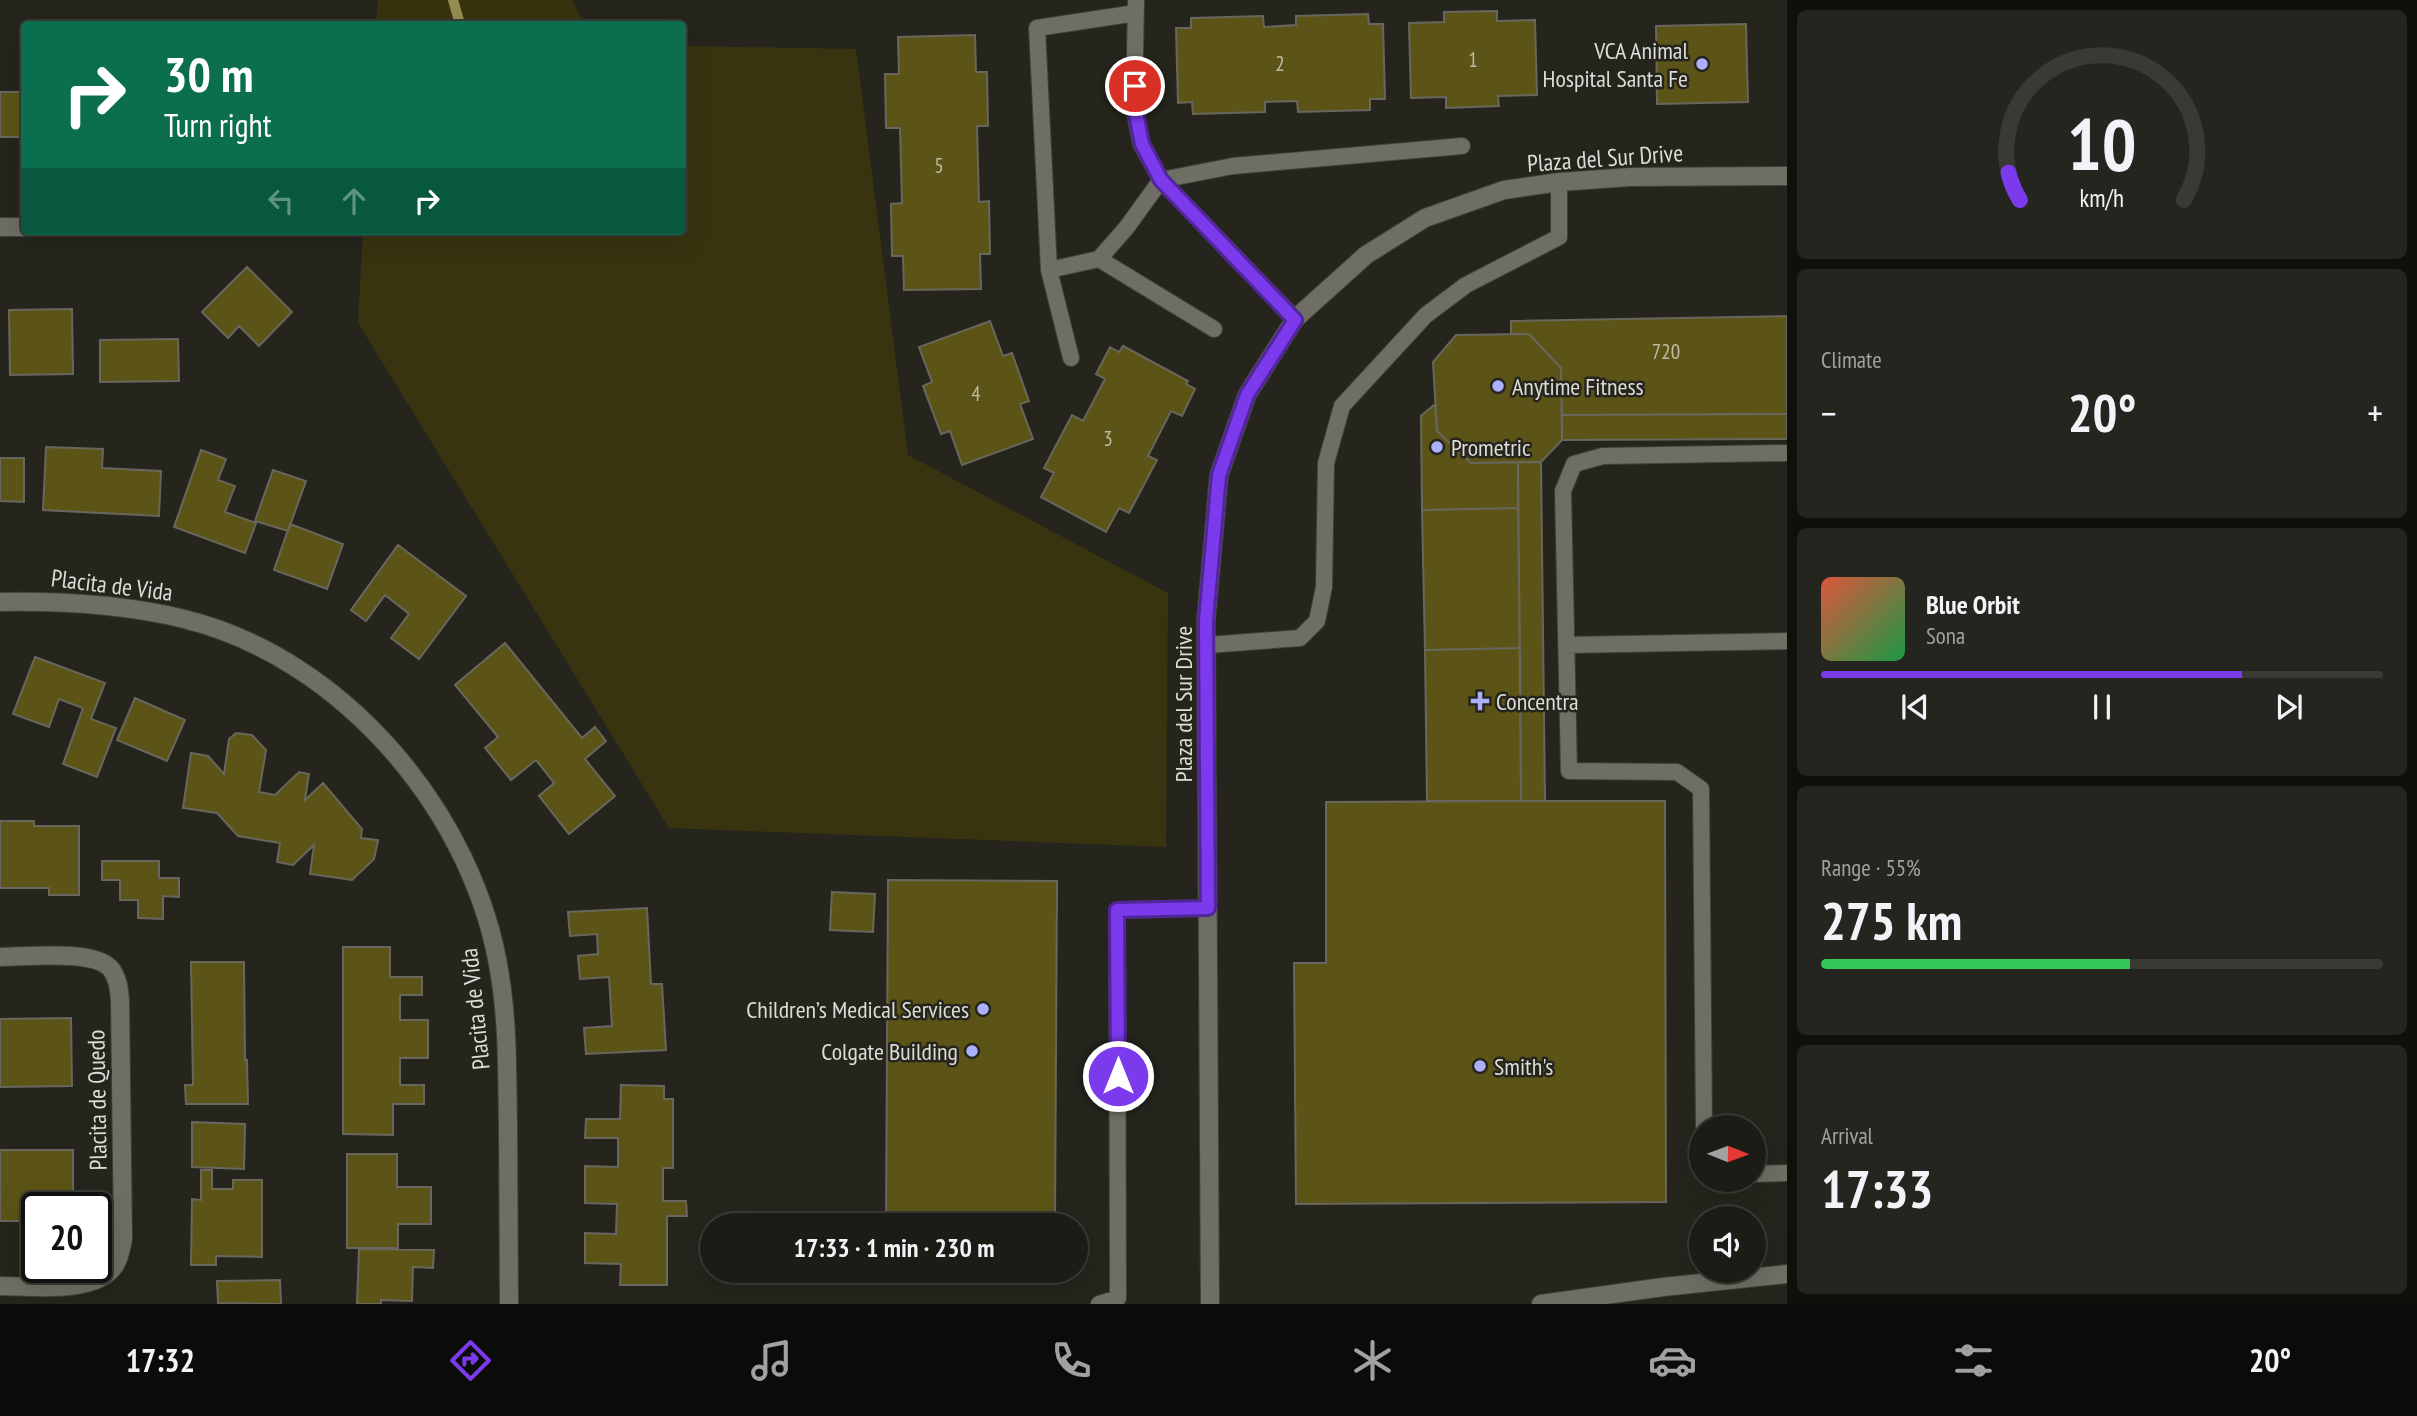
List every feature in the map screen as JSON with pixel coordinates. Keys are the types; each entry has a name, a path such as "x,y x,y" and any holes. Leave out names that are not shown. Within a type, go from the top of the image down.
{"street":[{"name":"Plaza del Sur Drive","path":"1210,1304 1206,621 1219,475 1247,395 1295,320 1366,255 1425,218 1504,190 1559,181 1630,177 1787,176"},
{"path":"0,227 21,227"},
{"name":"Placita de Vida","path":"0,601 87,603 136,608 186,619 231,635 274,656 315,681 359,716 412,774 439,812 461,853 482,905 500,974 507,1050 509,1304"},
{"name":"Placita de Quedo","path":"0,957 80,957 101,962 109,967 115,977 120,1000 123,1239 116,1265 97,1280 73,1286 0,1286"},
{"path":"1541,1304 1663,1287 1787,1274"}],"lane":[{"path":"1071,358 1049,270 1037,28 1136,7 1135,109 1142,144 1161,180 1295,320"},
{"path":"1049,270 1098,259 1128,227 1161,180 1233,166 1462,146"},
{"path":"1208,645 1300,638 1317,621 1324,587 1326,463 1342,406 1426,315 1465,285 1559,237 1559,181"},
{"path":"1098,259 1214,329"},
{"path":"1704,1115 1701,789 1677,772 1569,771 1563,491 1574,464 1603,456 1787,453"},
{"path":"1566,645 1787,641"},
{"path":"1099,1304 1118,1298 1117,910 1208,908"},
{"path":"1766,1174 1787,1173"}],"shaded area":[{"path":"378,0 572,0 582,21 376,21"},
{"path":"686,46 856,49 908,455 1168,593 1166,847 669,828 358,323 363,235 686,235"}],"building":[{"path":"1497,11 1497,21 1535,20 1537,95 1498,96 1499,106 1446,108 1446,97 1411,98 1409,23 1444,22 1444,12"},
{"path":"1368,14 1369,24 1383,24 1385,99 1370,99 1370,110 1298,112 1297,101 1265,102 1265,112 1193,114 1192,102 1178,103 1176,28 1191,28 1191,18 1263,16 1264,27 1296,25 1296,16"},
{"name":"VCA Animal Hospital Santa Fe","path":"1746,24 1748,102 1657,104 1656,26"},
{"path":"975,35 976,72 987,72 988,126 977,126 979,202 989,201 990,254 980,254 981,289 904,290 903,256 892,256 891,204 902,203 900,128 886,128 885,74 899,74 898,37"},
{"path":"0,92 21,92 21,137 0,137"},
{"path":"247,267 292,312 259,346 239,326 228,338 202,312"},
{"path":"72,309 73,374 10,375 9,310"},
{"path":"1787,316 1787,414 1562,415 1561,368 1529,334 1511,334 1511,321"},
{"path":"990,321 1003,356 1012,353 1029,401 1020,404 1033,439 962,465 950,431 941,434 923,386 932,382 919,347"},
{"name":"Anytime Fitness","path":"1529,334 1561,368 1562,440 1541,462 1471,463 1437,431 1433,362 1456,335"},
{"path":"178,339 179,381 100,382 100,340"},
{"path":"1123,346 1188,381 1186,384 1195,389 1182,416 1171,411 1148,456 1157,460 1129,513 1119,508 1106,532 1041,497 1054,473 1044,468 1072,415 1083,421 1105,379 1096,374 1110,347 1119,352"},
{"name":"Prometric","path":"1435,404 1437,431 1471,463 1518,462 1518,508 1422,510 1421,416"},
{"path":"1787,414 1787,439 1562,440 1562,415"},
{"path":"46,447 103,449 102,468 161,471 159,516 43,510"},
{"path":"201,450 226,459 218,480 235,486 225,512 256,523 245,553 174,527"},
{"path":"0,458 24,458 24,502 0,501"},
{"path":"1518,462 1541,462 1545,801 1521,801"},
{"path":"273,470 306,481 288,531 255,521"},
{"path":"1518,508 1520,648 1425,650 1422,510"},
{"path":"290,524 343,544 327,589 274,570"},
{"path":"398,545 466,596 419,659 391,638 409,614 385,595 366,621 351,610"},
{"path":"505,643 582,738 595,727 606,741 585,759 615,796 569,834 539,796 554,783 536,760 511,780 485,748 498,737 455,685"},
{"path":"1520,648 1521,801 1427,801 1425,650"},
{"path":"35,657 105,683 91,719 116,728 97,777 63,764 83,708 59,699 49,727 13,714"},
{"path":"135,698 185,720 167,761 117,740"},
{"path":"236,733 252,735 266,750 259,792 275,795 299,772 309,774 305,800 323,783 362,829 361,838 378,840 374,859 352,880 310,874 314,845 293,865 277,862 280,843 238,836 217,813 183,808 191,753 208,756 224,774 229,739"},
{"name":"Smith's","path":"1665,801 1666,1202 1296,1204 1294,963 1326,963 1326,802"},
{"path":"0,821 34,821 34,826 79,826 79,895 49,895 49,888 0,888"},
{"path":"102,861 159,861 159,878 179,878 179,897 163,896 163,919 138,918 138,900 120,900 120,880 102,880"},
{"name":"Colgate Building","path":"888,880 1057,881 1055,1213 886,1213"},
{"path":"832,892 875,894 873,932 830,930"},
{"path":"647,908 651,984 662,984 666,1050 586,1054 584,1028 612,1026 609,977 580,979 578,956 598,954 597,934 570,936 568,912"},
{"path":"343,947 390,947 390,977 422,977 422,995 400,995 400,1020 428,1020 428,1058 400,1058 400,1085 424,1085 424,1104 393,1104 393,1135 343,1134"},
{"path":"191,962 244,962 248,1104 186,1104 185,1085 193,1085"},
{"path":"71,1018 72,1086 0,1087 0,1019"},
{"path":"621,1085 664,1086 664,1099 673,1099 673,1168 663,1168 663,1201 686,1201 687,1216 667,1216 667,1285 620,1285 621,1264 585,1263 585,1233 616,1234 617,1204 585,1203 585,1166 618,1167 618,1138 585,1138 586,1119 620,1119"},
{"path":"192,1122 245,1124 244,1169 192,1167"},
{"path":"0,1150 73,1150 73,1192 21,1192 21,1221 0,1221"},
{"path":"347,1154 397,1154 397,1187 431,1187 431,1224 398,1224 398,1248 347,1248"},
{"path":"201,1170 212,1170 212,1189 233,1189 233,1180 262,1180 262,1257 216,1256 216,1265 191,1265 192,1199 201,1200"},
{"path":"359,1249 434,1250 433,1268 413,1267 412,1301 381,1300 381,1304 357,1304"},
{"path":"280,1280 281,1304 218,1303 217,1281"}],"waterway":[{"path":"453,0 459,21"}],"place":[{"name":"VCA Animal Hospital Santa Fe","path":"1702,64"},
{"name":"Anytime Fitness","path":"1498,386"},
{"name":"Prometric","path":"1437,447"},
{"name":"Concentra","path":"1480,701"},
{"name":"Children’s Medical Services","path":"983,1009"},
{"name":"Colgate Building","path":"972,1051"},
{"name":"Smith's","path":"1480,1066"}],"route":[{"path":"1118,1076 1117,910 1208,908 1206,621 1219,475 1247,395 1295,320 1161,180 1142,144 1135,109 1135,86"}]}
